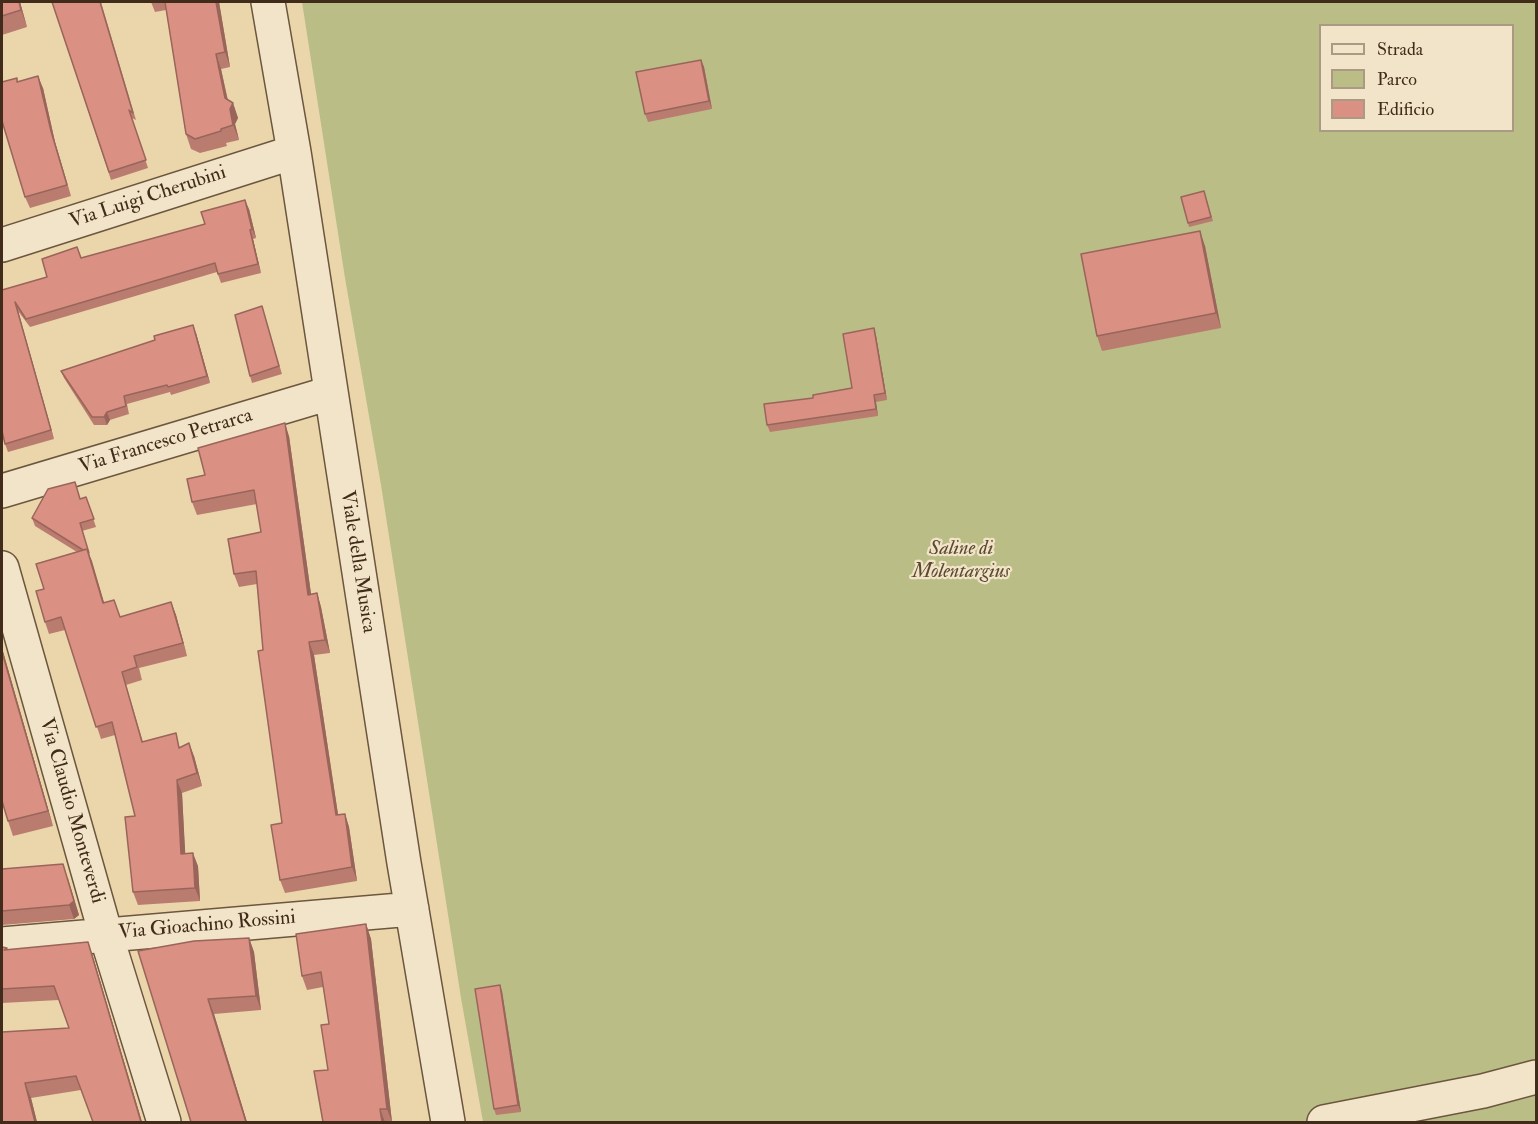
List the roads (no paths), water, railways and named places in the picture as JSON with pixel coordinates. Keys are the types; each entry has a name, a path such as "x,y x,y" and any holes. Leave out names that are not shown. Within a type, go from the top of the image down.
{"street":[{"name":"Viale della Musica","path":"268,2 294,152 330,393 448,1122"},
{"name":"Via Luigi Cherubini","path":"2,245 294,152"},
{"name":"Via Francesco Petrarca","path":"2,491 330,393"},
{"name":"Via Claudio Monteverdi","path":"2,568 106,935 164,1122"},
{"name":"Via Gioachino Rossini","path":"2,944 412,909"},
{"path":"1324,1122 1483,1091 1536,1077"}],"park label":[{"name":"Saline di Molentargius","path":"961,562"}]}
